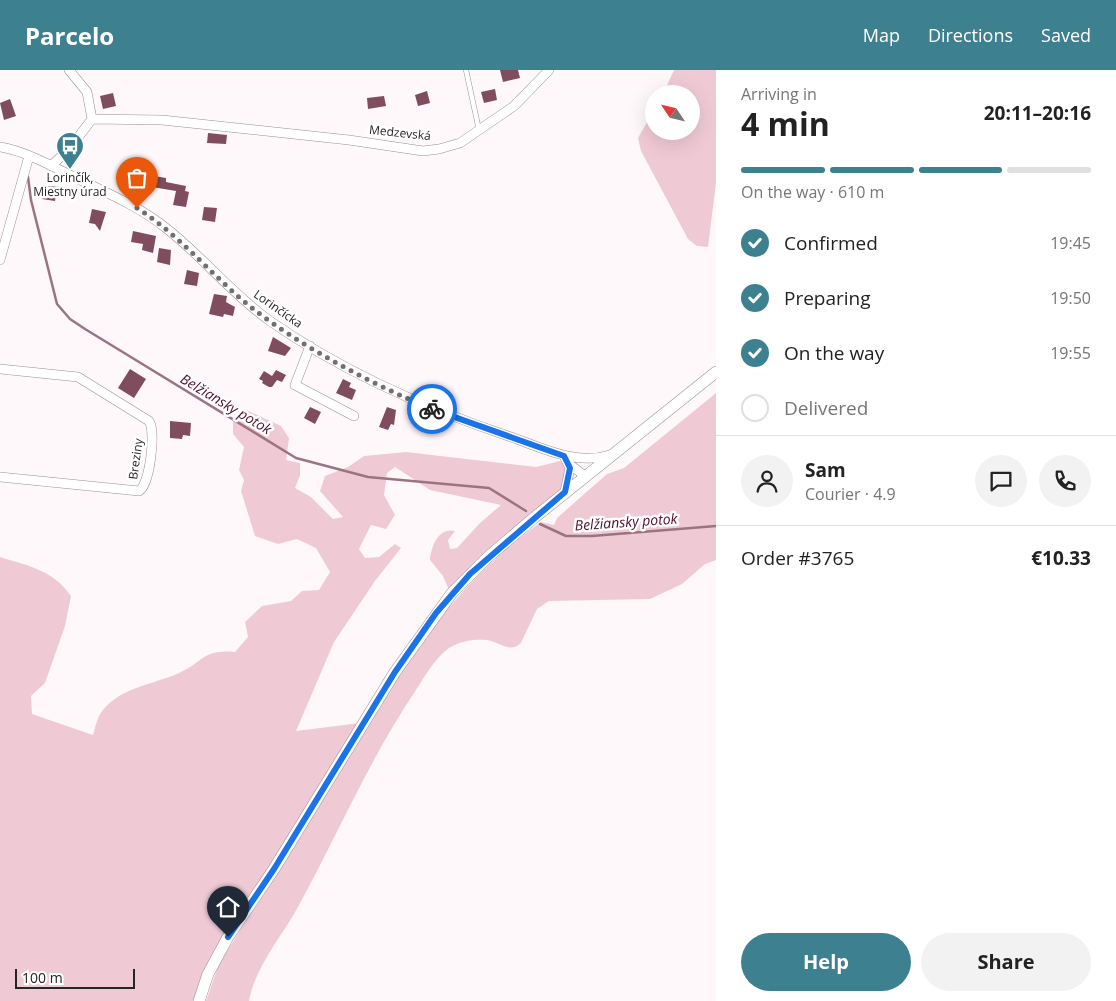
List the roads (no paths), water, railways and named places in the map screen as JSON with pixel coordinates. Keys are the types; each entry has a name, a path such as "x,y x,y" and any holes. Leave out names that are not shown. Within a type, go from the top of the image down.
{"main road":[{"path":"199,1001 208,974 218,953 274,869 420,636 470,574 610,455 716,372"}],"street":[{"path":"51,166 70,148 92,119 87,92 69,70"},
{"name":"Medzevská","path":"92,119 162,120 423,150 460,143 514,106 549,70"},
{"name":"Lorinčícka","path":"0,147 29,156 51,166 152,218 168,229 252,308 310,346 369,379 423,405 542,448 566,460"},
{"path":"0,260 29,156"},
{"path":"310,346 295,385 354,416"},
{"name":"Breziny","path":"0,369 83,379 149,421 153,430 147,481 143,489 139,491 0,477"},
{"path":"566,460 595,459 610,455"},
{"path":"579,459 587,474"},
{"path":"566,460 587,474"},
{"path":"565,492 570,477 566,460"}],"lane":[{"path":"466,70 479,130"}],"waterway":[{"name":"Belžiansky potok","path":"28,177 31,200 57,304 70,319 296,458 368,477 489,488 526,511"},
{"name":"Belžiansky potok","path":"540,524 566,536 592,536 716,526"}],"place":[{"name":"Lorinčík, Miestny úrad","path":"70,170"}]}
